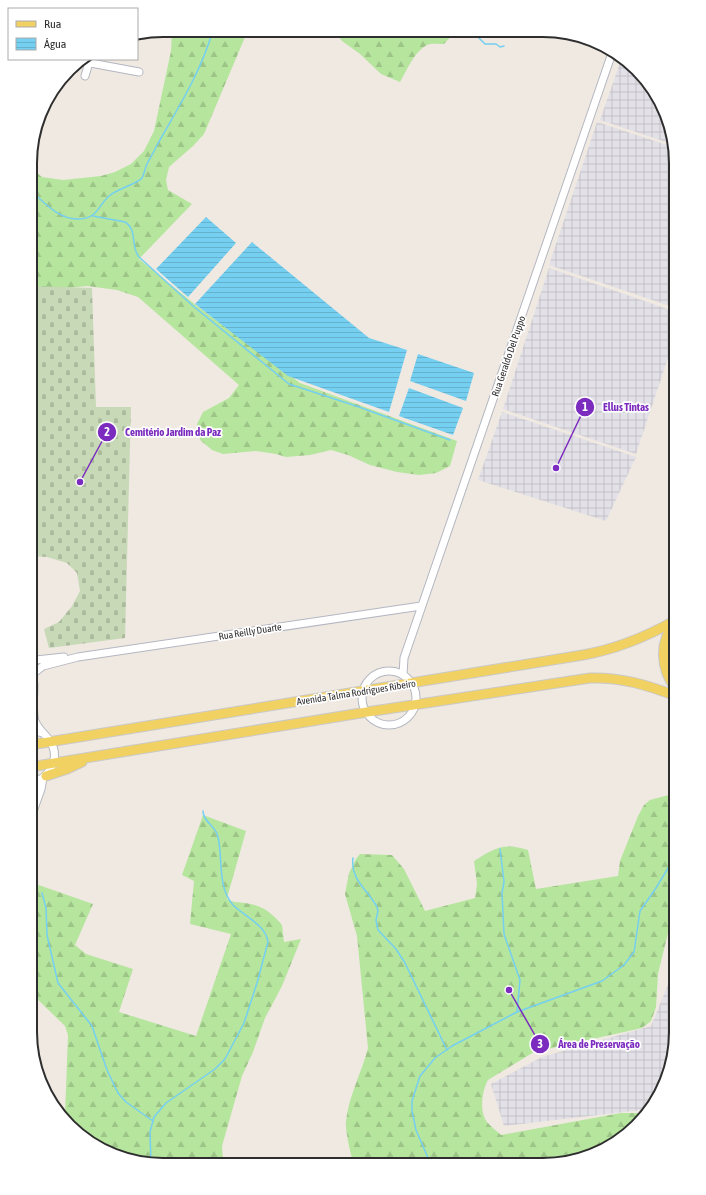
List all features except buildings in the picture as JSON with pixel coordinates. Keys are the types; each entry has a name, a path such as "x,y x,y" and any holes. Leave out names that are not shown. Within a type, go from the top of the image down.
{"main road":[{"name":"Avenida Talma Rodrigues Ribeiro","path":"37,742 47,738 363,691 596,653 631,642 669,623"},
{"path":"669,632 663,654 666,672 669,677"},
{"path":"37,766 367,712 578,680 604,678 630,681 669,694"},
{"path":"44,777 67,769 90,757"}],"street":[{"name":"Rua Geraldo Del Puppo","path":"403,675 404,658 421,606 610,57"},
{"path":"89,61 139,72"},
{"path":"85,76 89,61"},
{"name":"Rua Reilly Duarte","path":"37,661 78,657 421,606"},
{"name":"Rua Reilly Duarte","path":"37,669 78,657"},
{"name":"Rua Geraldo Del Puppo","path":"391,671 404,658"},
{"path":"391,671 403,675 411,683 415,694 415,705 408,716 400,722 392,724 379,722 372,718 367,712 363,702 363,691 366,684 375,675 391,671"},
{"path":"37,726 47,738 54,751 53,764 44,777 37,800"},
{"path":"37,730 47,738"},
{"path":"37,780 44,777"}],"shaded area":[{"path":"620,63 643,86 652,100 662,123 667,142 600,120"},
{"path":"597,122 668,145 669,306 549,265"},
{"path":"549,268 669,310 669,355 636,454 503,409"},
{"path":"502,412 636,457 606,521 478,480"},
{"path":"669,982 669,1040 667,1056 656,1088 642,1110 504,1126 491,1084 542,1057 651,1026"}],"green space":[{"path":"172,37 245,37 204,134 169,167 166,180 168,190 192,204 139,259 197,306 300,383 457,441 450,466 436,473 419,475 397,472 370,465 348,455 331,450 310,455 286,457 256,451 223,454 212,450 200,440 197,424 203,412 229,398 239,385 138,297 117,290 87,286 59,289 37,287 37,173 42,177 63,180 101,176 115,172 131,164 144,151 154,131 171,51"},
{"path":"339,37 450,37 444,44 431,44 422,48 411,62 400,82 381,74 360,54"},
{"path":"37,286 92,288 96,407 131,407 125,638 49,648 44,629 59,622 72,606 80,591 77,573 67,563 47,557 37,556"},
{"path":"669,795 669,931 658,974 656,1007 651,1021 642,1028 534,1052 488,1080 484,1089 482,1101 484,1118 501,1135 621,1113 639,1113 620,1132 606,1141 567,1156 551,1158 352,1158 346,1131 347,1113 368,1048 357,936 345,894 349,873 360,854 392,855 404,869 425,911 475,898 477,884 474,861 500,848 512,847 528,850 536,889 618,876 620,861 638,816 644,805 650,800"},
{"path":"203,815 246,831 227,899 234,902 251,904 270,913 282,925 284,942 301,939 282,986 265,1018 253,1052 242,1076 222,1146 223,1158 163,1158 131,1154 100,1141 86,1132 65,1111 68,1035 65,1026 37,999 37,884 93,904 75,945 86,954 133,969 119,1012 196,1036 231,934 190,924 194,881 182,875"}],"water":[{"path":"206,217 236,243 188,297 156,269"},
{"path":"252,242 369,338 407,350 389,412 288,376 195,304"},
{"path":"418,354 474,373 466,401 410,381"},
{"path":"409,388 463,408 453,435 399,416"}],"waterway":[{"path":"37,197 46,205 64,216 77,219 84,218 93,215 105,200 113,193 142,178 148,162 196,75 211,37"},
{"path":"478,37 485,44 496,44 500,47 504,46"},
{"path":"93,216 125,222 129,225 133,234 136,253 139,257 193,306 289,384 356,406 450,440"},
{"path":"151,1157 150,1132 154,1117 166,1103 215,1069 225,1059 244,1023 268,942 259,926 233,905 228,898 221,872 217,833 205,818 203,811"},
{"path":"500,849 504,882 502,893 504,934 520,980 517,1012"},
{"path":"353,858 354,873 377,907 378,911 376,920 378,930 396,949 405,963 447,1050"},
{"path":"428,1158 416,1130 412,1111 412,1101 420,1076 435,1058 452,1046 517,1012 602,981 624,965 634,952 640,911 669,867"},
{"path":"42,893 46,908 47,935 58,983 92,1026 107,1070 118,1093 126,1102 153,1121"}],"place":[{"name":"Ellus Tintas","path":"556,468"},
{"name":"Cemitério Jardim da Paz","path":"80,482"},
{"name":"Área de Preservação","path":"509,990"}]}
